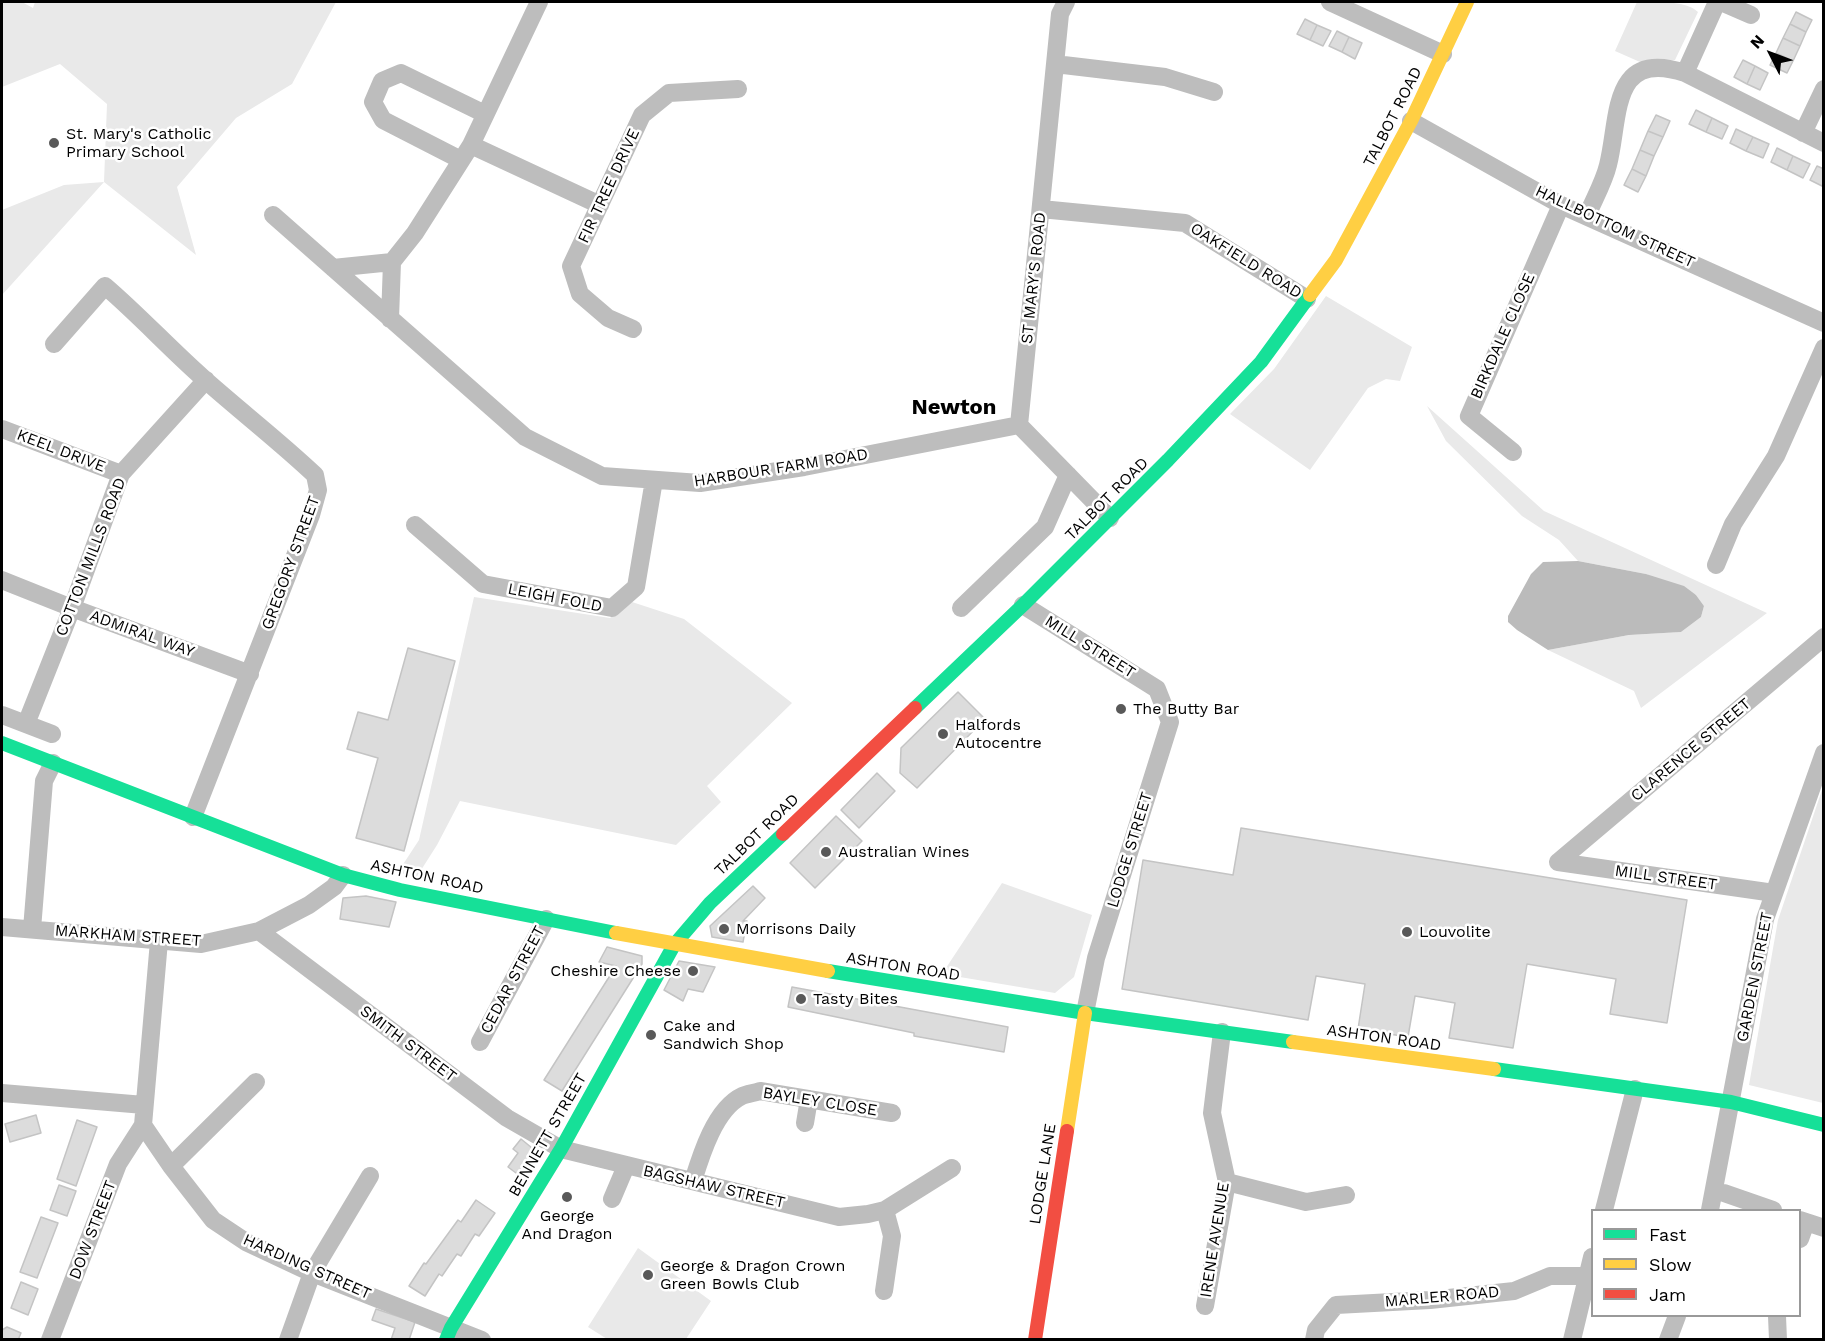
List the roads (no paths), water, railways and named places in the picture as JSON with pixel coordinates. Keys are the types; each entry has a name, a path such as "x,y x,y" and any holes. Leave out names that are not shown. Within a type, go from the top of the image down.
{"street":[{"path":"390,319 392,262 415,233 466,152 539,2"},
{"name":"ST MARY'S ROAD","path":"1019,425 1060,14 1066,2"},
{"path":"1330,2 1443,54"},
{"name":"TALBOT ROAD","path":"674,945 710,903 1023,605 1168,460 1261,362 1336,260 1411,121 1467,2"},
{"path":"1685,73 1719,2 1752,15"},
{"path":"1055,64 1165,77 1214,92"},
{"path":"1587,216 1608,167 1614,136 1616,106 1625,84 1635,75 1646,70 1668,67 1685,73 1824,142"},
{"path":"485,114 401,73 382,81 373,102 383,120 600,205"},
{"name":"FIR TREE DRIVE","path":"633,329 608,318 580,294 571,266 642,115 669,93 738,89"},
{"path":"1803,133 1824,89"},
{"name":"HALLBOTTOM STREET","path":"1411,121 1561,205 1824,323"},
{"name":"BIRKDALE CLOSE","path":"1513,452 1469,416 1561,205"},
{"name":"OAKFIELD ROAD","path":"1041,208 1185,223 1307,299"},
{"name":"HARBOUR FARM ROAD","path":"273,215 525,437 602,476 700,483 804,467 1019,425"},
{"path":"333,268 392,262"},
{"name":"GREGORY STREET","path":"54,344 105,286 140,316 163,342 315,474 318,490 311,515 193,817"},
{"path":"1716,565 1733,524 1776,456 1824,348"},
{"name":"COTTON MILLS ROAD","path":"26,724 121,474 206,380"},
{"path":"1019,425 1110,518"},
{"name":"KEEL DRIVE","path":"2,429 121,474"},
{"path":"961,608 1045,527 1068,475"},
{"name":"LEIGH FOLD","path":"415,525 483,584 612,608 636,587 654,480"},
{"name":"ADMIRAL WAY","path":"2,580 250,674"},
{"name":"MILL STREET","path":"1023,605 1157,689"},
{"name":"CLARENCE STREET","path":"1558,862 1824,637"},
{"name":"LODGE STREET","path":"1084,1013 1096,958 1170,722 1157,689"},
{"path":"2,715 52,734"},
{"name":"ASHTON ROAD","path":"2,743 343,875 399,890 674,945 1084,1013 1731,1102 1824,1125"},
{"name":"GARDEN STREET","path":"1710,1209 1765,919 1824,753"},
{"path":"32,928 45,781 53,763"},
{"name":"MILL STREET","path":"1558,862 1774,894"},
{"name":"MARKHAM STREET","path":"2,927 201,944 259,931 309,905 334,887 343,875"},
{"name":"CEDAR STREET","path":"480,1042 546,919"},
{"name":"SMITH STREET","path":"259,931 507,1118 561,1149"},
{"path":"143,1125 159,941"},
{"name":"BENNETT STREET","path":"448,1334 561,1149 674,945"},
{"name":"LODGE LANE","path":"1035,1340 1084,1013"},
{"name":"IRENE AVENUE","path":"1205,1306 1227,1182 1212,1113 1222,1032"},
{"path":"171,1166 255,1082"},
{"path":"1604,1209 1635,1089"},
{"name":"BAYLEY CLOSE","path":"693,1181 706,1141 724,1112 740,1096 760,1091 892,1113"},
{"path":"2,1094 144,1105"},
{"path":"806,1124 809,1099"},
{"name":"HARDING STREET","path":"143,1125 213,1220 246,1242 448,1334 482,1340"},
{"name":"DOW STREET","path":"50,1340 118,1164 143,1125"},
{"name":"BAGSHAW STREET","path":"561,1149 839,1217 876,1212"},
{"path":"612,1199 626,1166"},
{"path":"884,1292 892,1236 876,1212 952,1168"},
{"path":"288,1340 312,1273 370,1176"},
{"path":"1227,1182 1306,1202 1346,1195"},
{"path":"1724,1193 1770,1209"},
{"path":"1802,1227 1824,1228"},
{"path":"1572,1340 1591,1265"},
{"name":"MARLER ROAD","path":"1314,1340 1316,1330 1336,1305 1430,1300 1514,1291 1550,1276 1588,1276"},
{"path":"1668,1340 1677,1317"},
{"path":"1777,1317 1778,1340"}],"place":[{"name":"St. Mary's Catholic Primary School","path":"54,143"},
{"name":"The Butty Bar","path":"1121,709"},
{"name":"Halfords Autocentre","path":"943,734"},
{"name":"Australian Wines","path":"826,852"},
{"name":"Morrisons Daily","path":"724,929"},
{"name":"Louvolite","path":"1407,932"},
{"name":"Cheshire Cheese","path":"693,971"},
{"name":"Tasty Bites","path":"801,999"},
{"name":"Cake and Sandwich Shop","path":"651,1035"},
{"name":"George And Dragon","path":"567,1197"},
{"name":"George & Dragon Crown Green Bowls Club","path":"648,1275"}],"district":[{"name":"Newton","path":"954,408"}]}
